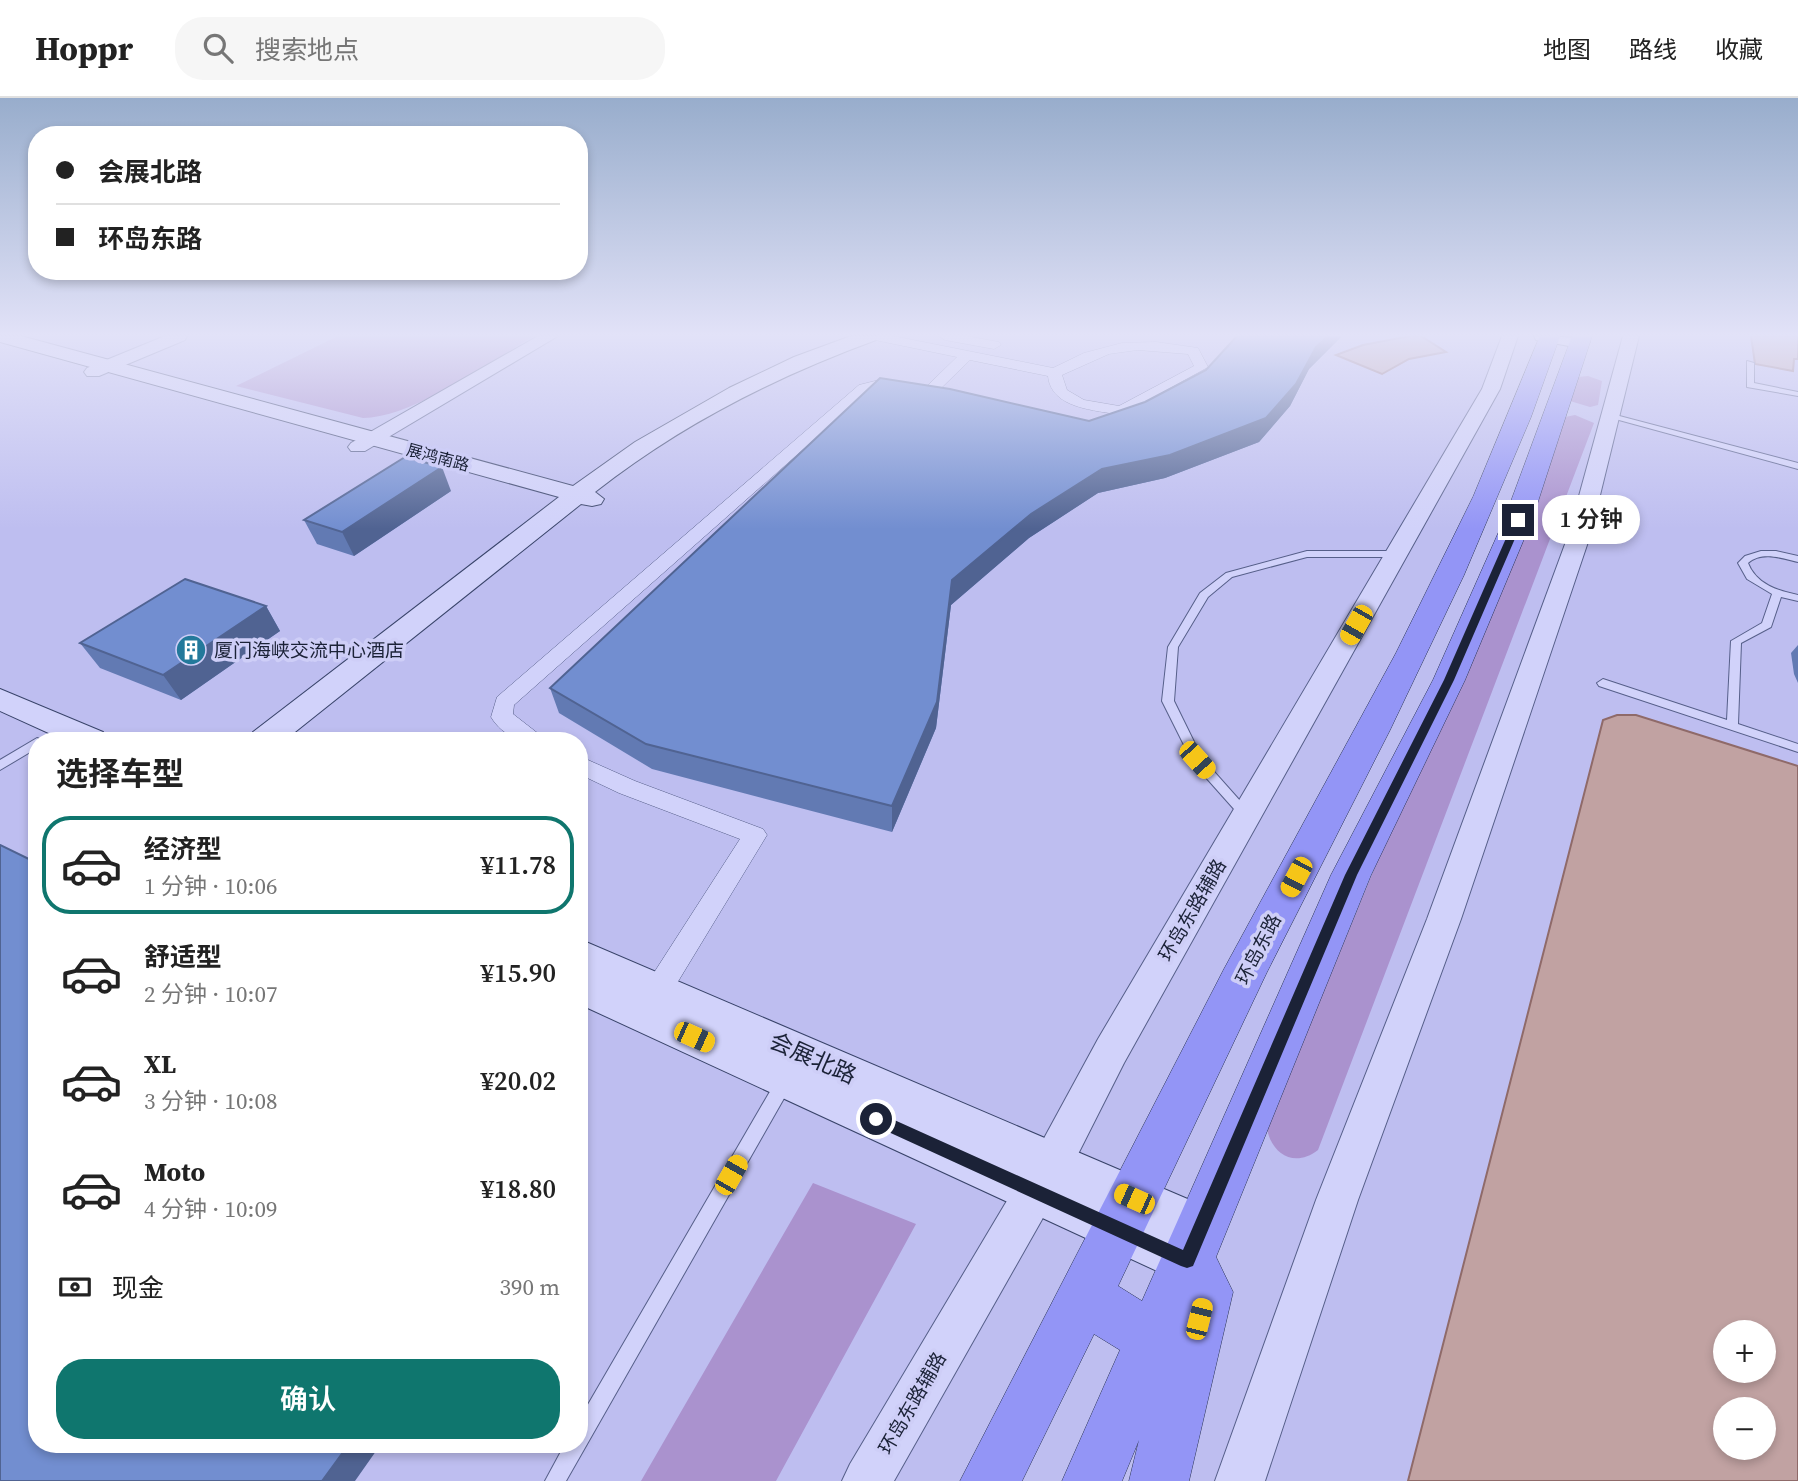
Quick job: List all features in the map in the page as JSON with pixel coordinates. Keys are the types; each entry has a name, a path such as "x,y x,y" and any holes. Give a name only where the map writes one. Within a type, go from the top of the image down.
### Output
{"main road":[{"name":"展鸿南路","path":"214,401 579,502"},
{"path":"300,732 648,443 718,401"},
{"name":"环岛东路","path":"990,1481 1250,962 1356,766 1433,609 1526,401"},
{"path":"1092,1481 1351,875 1449,680 1518,520 1541,401"},
{"path":"275,732 579,502"},
{"path":"0,699 37,732"},
{"path":"0,723 28,732"},
{"name":"会展北路","path":"588,959 658,990 1044,1177 1194,1244"},
{"name":"会展北路","path":"588,989 787,1079 1044,1177"},
{"path":"1159,1481 1206,1292 1194,1244"},
{"path":"1083,1296 1153,1339"}],"street":[{"path":"365,443 438,401"},
{"path":"521,732 502,718 504,702 849,401"},
{"path":"1076,401 1121,411 1140,401"},
{"name":"环岛东路辅路","path":"867,1481 1044,1177 1111,1051 1484,401"},
{"path":"1240,1481 1337,1200 1444,919 1579,536 1615,401"},
{"path":"588,768 627,788 755,835 658,990"}],"lane":[{"path":"1611,415 1798,466"},
{"path":"1246,815 1197,760 1168,701 1173,648 1204,595 1228,575 1307,554 1396,554"},
{"path":"1798,559 1775,554 1755,554 1743,563 1752,578 1777,593 1798,598"},
{"path":"1732,726 1736,641 1767,625 1777,593"},
{"path":"1603,682 1798,748"},
{"path":"0,766 28,747"},
{"path":"588,1423 787,1079"},
{"path":"555,1481 571,1453"}],"shaded area":[{"path":"294,401 424,401 405,409 363,418"},
{"path":"1570,401 1599,401 1598,405 1590,407"},
{"path":"1575,415 1594,423 1318,1150 1301,1158 1286,1156 1274,1146 1267,1129 1560,418"},
{"path":"1617,715 1636,715 1798,766 1798,1481 1408,1481 1603,720"},
{"path":"813,1183 916,1224 776,1481 641,1481"}],"building":[{"path":"856,401 1000,401 1089,421 1145,402 1281,401 1266,418 1170,455 1102,469 1031,514 952,580 937,702 892,806 646,744 550,688"},
{"path":"405,457 442,467 342,532 304,520"},
{"path":"185,579 266,606 163,675 80,643"},
{"path":"0,845 28,859 28,1453 342,1453 322,1481 0,1481"}],"place":[{"name":"厦门海峡交流中心酒店","path":"191,650"}],"route":[{"path":"876,1119 1187,1260 1351,875 1449,680 1518,520"}]}
